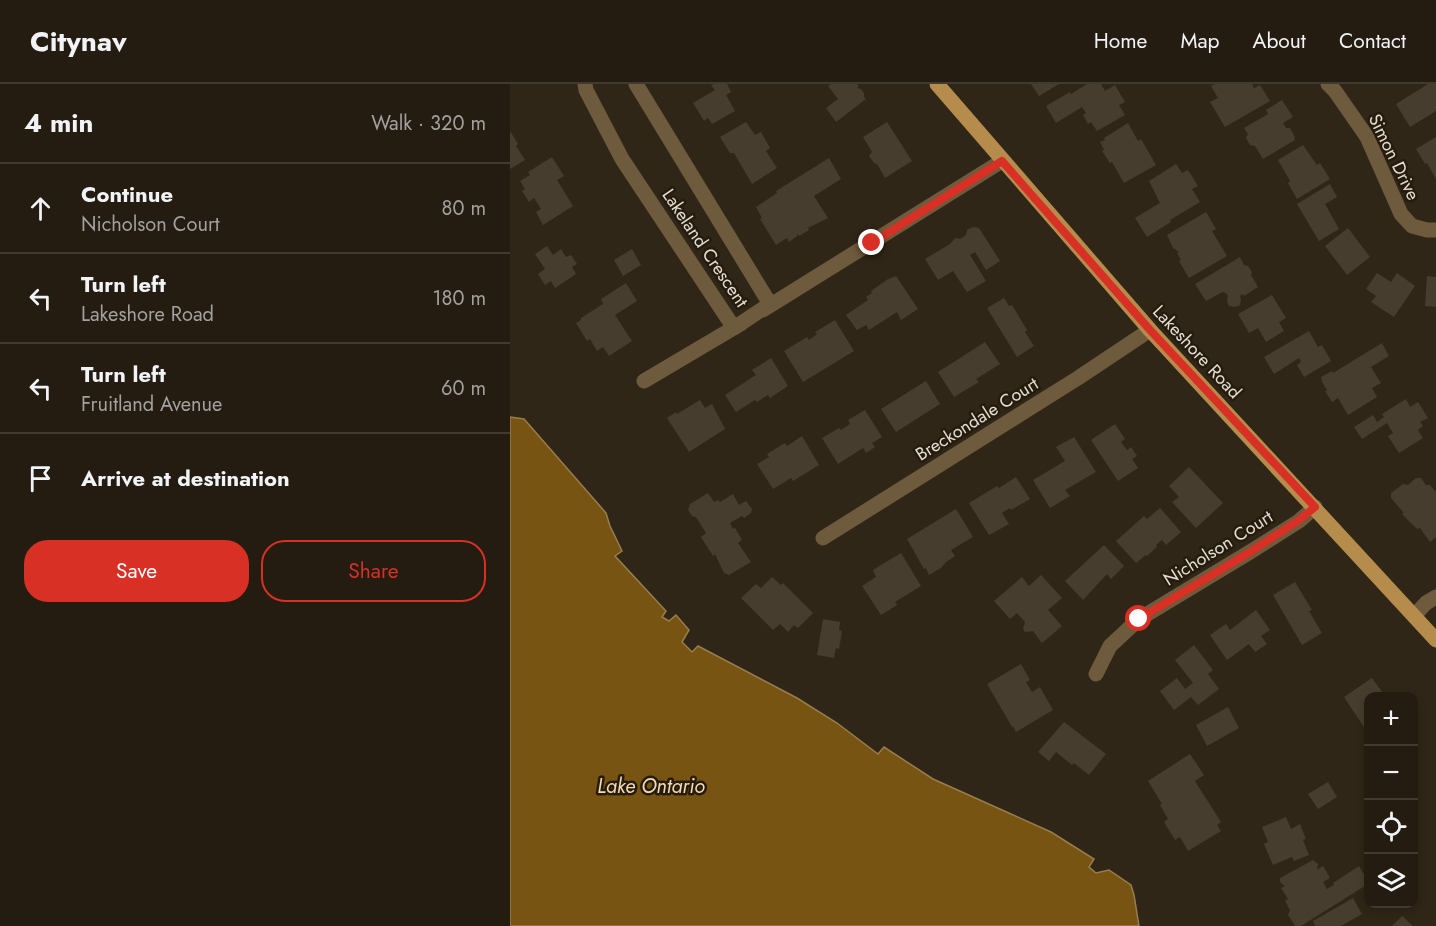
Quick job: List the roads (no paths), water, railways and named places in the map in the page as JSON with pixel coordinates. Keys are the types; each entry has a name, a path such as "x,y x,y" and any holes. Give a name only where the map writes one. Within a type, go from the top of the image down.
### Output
{"main road":[{"name":"Lakeshore Road","path":"937,84 1150,330 1436,640"}],"street":[{"name":"Lakeland Crescent","path":"585,84 622,159 734,328 770,304 636,84"},
{"name":"Simon Drive","path":"1337,86 1367,137 1401,214 1412,226 1436,230"},
{"path":"644,381 734,328 1002,161"},
{"name":"Breckondale Court","path":"823,538 1078,378 1150,330"},
{"name":"Nicholson Court","path":"1096,674 1110,646 1139,619 1260,546 1315,507"},
{"path":"1414,616 1426,603 1436,597"}],"water":[{"name":"Lake Ontario","path":"510,417 524,419 606,513 622,551 615,556 666,611 662,617 669,621 676,615 689,630 682,642 692,652 698,646 797,698 837,723 878,754 884,747 933,779 1051,832 1094,859 1089,867 1096,873 1109,870 1131,885 1139,926 510,926"}]}
